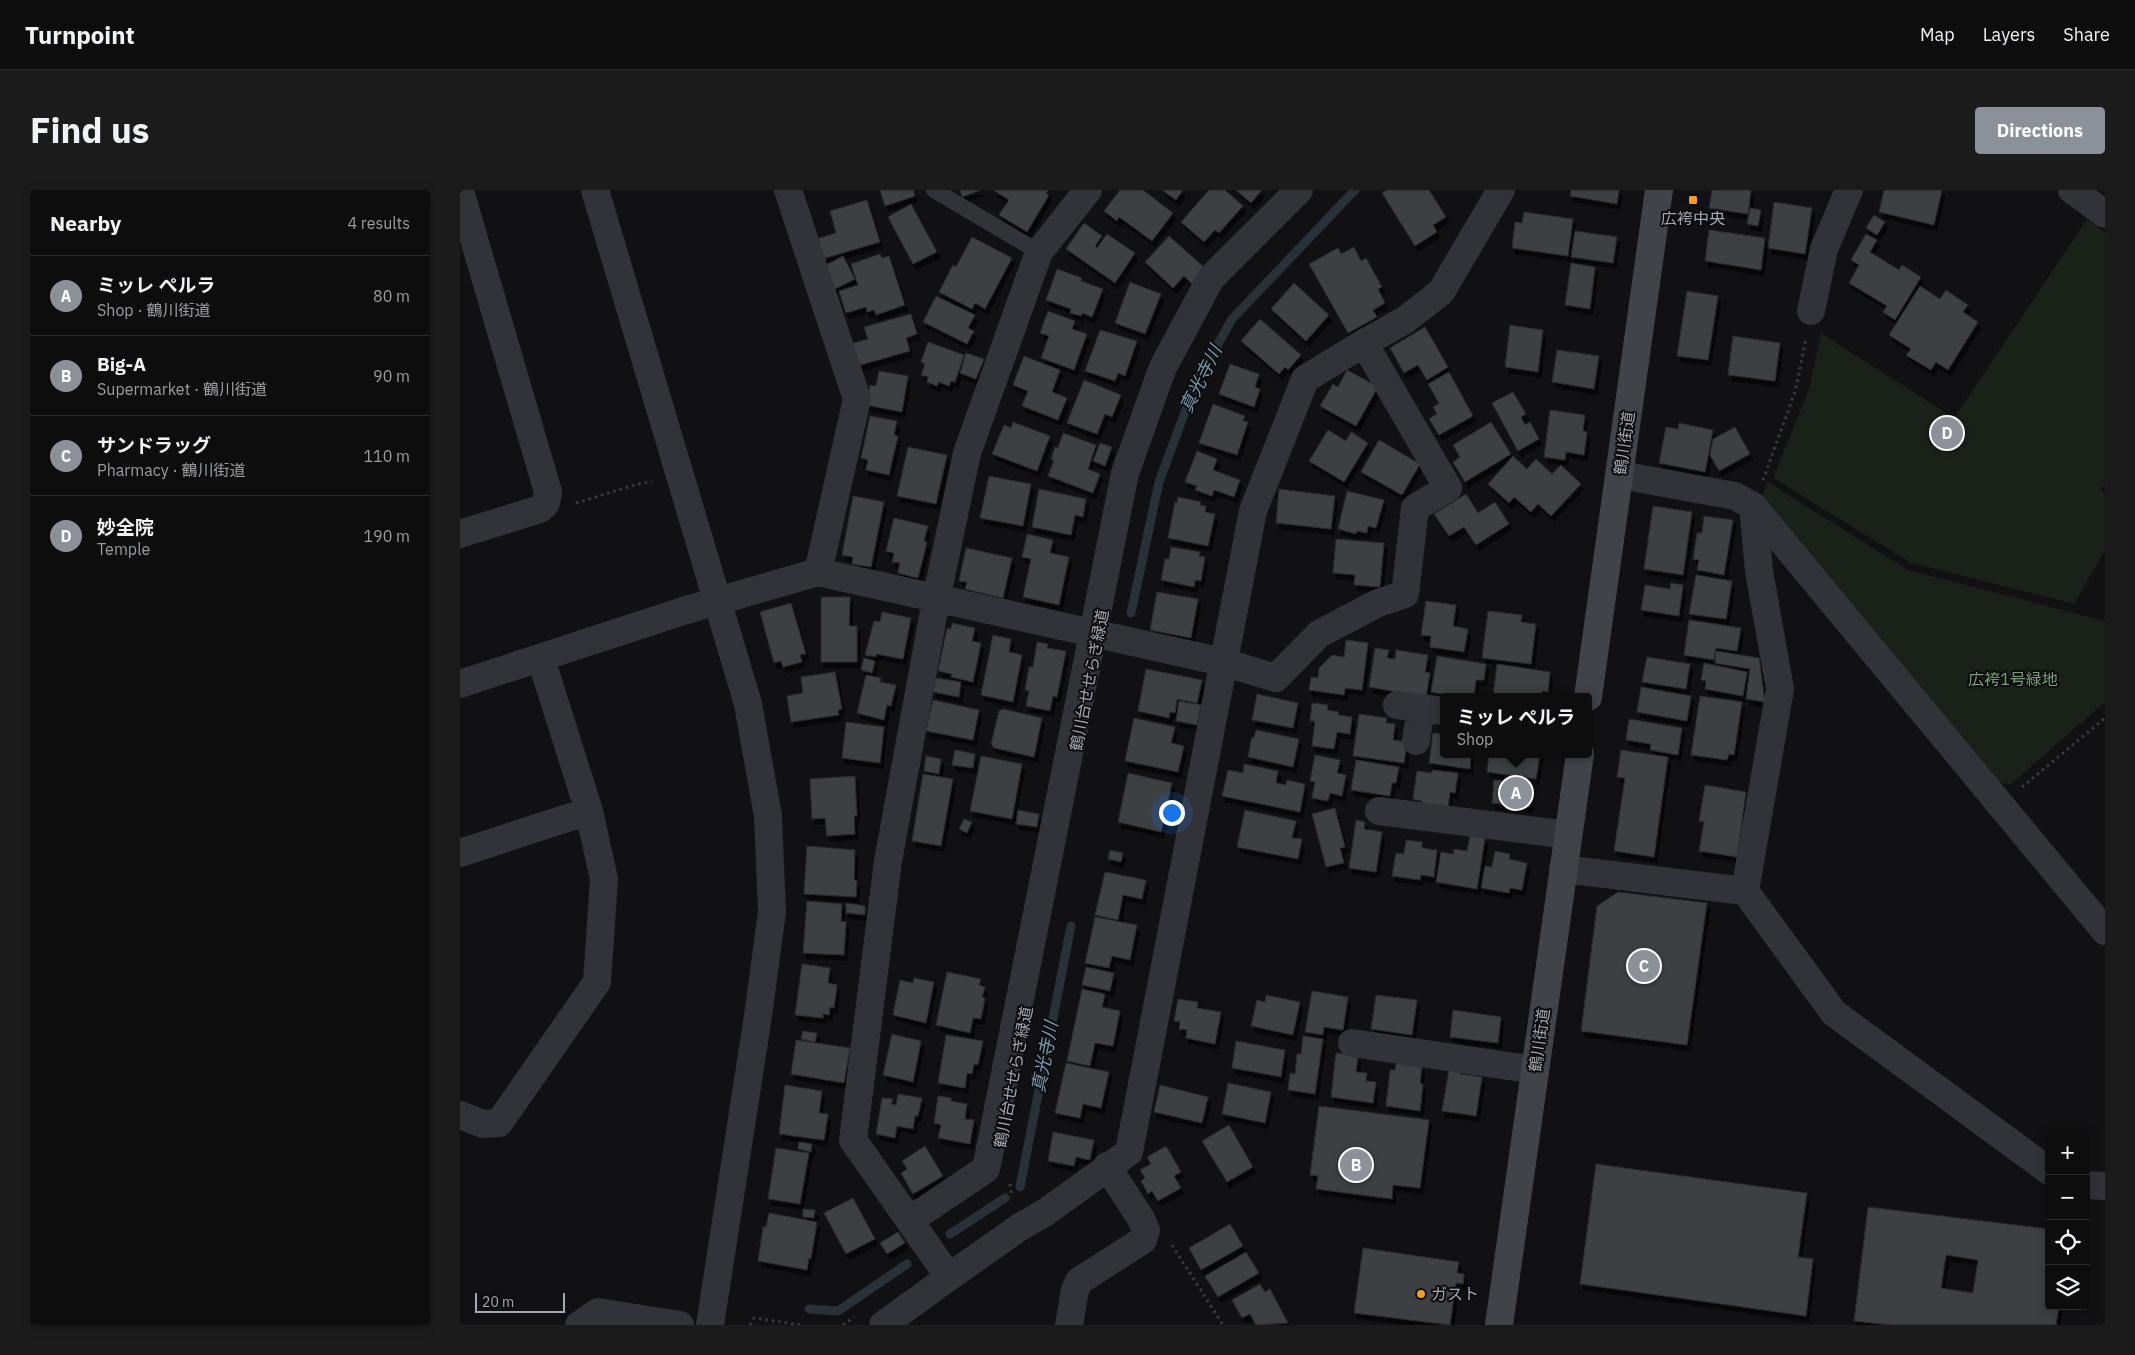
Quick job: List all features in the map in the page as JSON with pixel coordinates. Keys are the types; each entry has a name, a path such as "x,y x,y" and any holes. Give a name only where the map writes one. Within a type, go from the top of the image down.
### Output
{"main road":[{"name":"鶴川街道","path":"1589,693 1659,190"},
{"name":"鶴川街道","path":"1499,1325 1579,758"}],"street":[{"path":"595,190 748,704 768,816 772,912 758,1016 710,1325"},
{"path":"788,190 857,399 818,572"},
{"path":"949,1277 853,1140 888,861 936,600 966,453 1039,252 1088,190"},
{"path":"910,1220 986,1169 1125,473 1163,367 1211,278 1299,190"},
{"path":"883,1325 1129,1152 1253,511 1305,379 1405,320 1441,292 1501,190"},
{"path":"1811,311 1824,249 1849,190"},
{"path":"2072,190 2105,214"},
{"path":"460,191 548,492 546,503 540,509 460,534"},
{"path":"460,684 684,611 717,603 818,572 936,600 1223,662 1276,678 1319,634 1378,603 1406,594 1415,508 1448,488 1364,343"},
{"path":"1620,475 1735,496 1754,506 2105,932"},
{"path":"1754,506 1759,571 1780,689 1745,891 1834,1013 2045,1168"},
{"path":"460,1115 483,1124 499,1123 597,982 604,878 589,811 541,659"},
{"path":"1416,741 1420,708"},
{"path":"460,853 589,811"},
{"path":"1379,811 1568,836"},
{"path":"1563,869 1745,891"},
{"path":"1352,1043 1535,1070"},
{"path":"1069,1325 1075,1290 1079,1281 1142,1240 1146,1230 1107,1166"},
{"path":"2090,1186 2105,1186"},
{"path":"579,1325 598,1312 680,1325"}],"lane":[{"path":"934,190 1039,252"}],"path":[{"path":"1754,506 1796,389 1811,311"},
{"path":"571,504 638,484 652,482"},
{"path":"2031,780 2105,718"},
{"path":"1010,1181 1016,1218 1020,1227"},
{"path":"1146,1230 1164,1232 1222,1325"},
{"path":"750,1325 754,1318 802,1325"}],"green space":[{"path":"2087,219 2105,233 2105,483 2101,490 2105,493 2105,550 2074,604 1911,563 1773,478 1809,389 1821,333 1954,418"},
{"name":"広袴1号緑地","path":"1768,482 1908,570 2105,621 2105,702 2011,784 1996,782 1762,497"}],"building":[{"path":"880,190 913,190 915,196 885,206"},
{"path":"960,190 981,190 962,197"},
{"path":"993,190 1048,190 1046,194 1049,195 1027,232 999,215 1009,200"},
{"path":"1120,190 1143,190 1173,213 1152,241 1119,217 1117,221 1104,211"},
{"path":"1162,190 1183,190 1176,200"},
{"path":"1209,190 1225,190 1243,206 1219,233 1215,230 1204,242 1181,222"},
{"path":"1236,190 1262,190 1251,203"},
{"path":"1387,190 1429,190 1446,217 1433,225 1437,232 1415,246 1382,193"},
{"path":"1571,190 1619,190 1617,204 1570,196"},
{"path":"1712,190 1751,190 1748,214 1709,208"},
{"path":"1884,190 1942,190 1934,225 1879,212"},
{"path":"867,200 880,242 822,259 816,239 836,233 830,211"},
{"path":"1774,202 1812,208 1805,254 1768,248"},
{"path":"911,204 937,252 913,264 888,217"},
{"path":"1750,208 1761,210 1758,226 1747,224"},
{"path":"1524,212 1573,219 1568,256 1512,248 1515,222 1522,223"},
{"path":"1874,215 1885,222 1877,235 1866,228"},
{"path":"1084,223 1102,236 1095,246 1097,248 1107,234 1135,253 1115,283 1066,249"},
{"path":"1709,230 1765,238 1761,270 1705,261"},
{"path":"1575,231 1617,237 1613,263 1571,257"},
{"path":"1866,234 1877,240 1870,252 1899,270 1902,265 1921,277 1895,320 1883,312 1887,306 1849,283 1859,265 1851,260"},
{"path":"1169,236 1206,269 1192,284 1184,276 1173,288 1145,262"},
{"path":"972,237 1012,258 985,309 975,303 972,309 939,292 953,265 956,267"},
{"path":"1354,247 1361,261 1366,258 1382,287 1378,289 1385,303 1373,310 1377,317 1348,333 1309,264 1338,248 1341,254"},
{"path":"880,254 882,258 889,256 905,305 876,315 874,310 867,312 866,307 846,313 839,291 858,285 851,264"},
{"path":"843,256 855,279 835,289 824,266"},
{"path":"1571,263 1595,267 1590,309 1565,305"},
{"path":"1057,269 1082,278 1081,281 1103,289 1092,317 1082,313 1081,316 1070,313 1071,309 1046,300"},
{"path":"1130,282 1161,294 1145,334 1115,323"},
{"path":"1294,283 1329,315 1306,341 1271,309"},
{"path":"1920,286 1940,299 1946,290 1968,305 1963,312 1978,322 1948,370 1936,362 1931,370 1906,355 1911,349 1889,335"},
{"path":"1687,291 1718,296 1708,360 1677,356"},
{"path":"936,296 975,315 968,328 974,331 967,344 923,322"},
{"path":"1048,311 1075,321 1072,329 1087,334 1074,370 1041,358 1049,336 1040,333"},
{"path":"911,314 917,334 906,338 910,351 857,366 851,344 868,339 864,327"},
{"path":"1260,319 1301,355 1288,370 1285,367 1279,374 1241,341"},
{"path":"1510,325 1543,330 1538,372 1505,367"},
{"path":"1425,327 1448,367 1427,380 1418,365 1404,373 1390,348"},
{"path":"1100,330 1137,341 1125,376 1118,373 1115,381 1085,371"},
{"path":"1733,336 1780,343 1775,381 1728,375"},
{"path":"928,342 964,355 955,382 951,381 949,386 939,382 937,386 927,382 928,377 921,375 925,364 921,362"},
{"path":"1557,350 1599,356 1594,389 1552,382"},
{"path":"966,353 984,359 976,379 960,373"},
{"path":"1024,356 1060,370 1052,392 1067,398 1058,420 1022,406 1028,391 1013,385"},
{"path":"1230,364 1259,374 1255,387 1260,389 1254,407 1219,394"},
{"path":"1347,370 1378,387 1356,426 1320,406 1333,384 1338,387"},
{"path":"879,371 908,376 902,412 866,405 870,385 876,386"},
{"path":"1449,372 1473,416 1439,435 1429,419 1437,414 1433,407 1439,403 1428,384"},
{"path":"1084,380 1121,395 1112,417 1105,414 1097,434 1067,423"},
{"path":"1513,392 1526,414 1521,417 1525,425 1530,422 1539,439 1518,451 1492,403"},
{"path":"1213,404 1245,416 1243,421 1248,422 1237,455 1199,443"},
{"path":"1550,410 1585,415 1583,431 1587,432 1584,455 1566,452 1565,460 1544,457"},
{"path":"870,416 897,421 894,435 898,436 889,475 866,470 868,460 861,458"},
{"path":"1013,422 1050,436 1037,471 992,454 1004,425 1011,428"},
{"path":"1491,422 1511,454 1465,482 1453,462 1460,457 1453,445"},
{"path":"1679,423 1713,430 1705,472 1659,463 1666,427 1678,429"},
{"path":"1735,427 1750,454 1719,471 1710,455 1713,439"},
{"path":"1328,430 1346,441 1351,432 1368,443 1344,482 1309,461"},
{"path":"1063,433 1096,445 1088,469 1100,474 1093,493 1048,476 1054,460 1051,459 1055,447 1058,448"},
{"path":"1379,440 1420,464 1402,495 1361,472"},
{"path":"1100,443 1112,447 1105,466 1093,461"},
{"path":"908,447 947,455 936,504 897,496"},
{"path":"1197,451 1217,459 1213,470 1240,480 1234,497 1214,490 1212,496 1195,490 1197,486 1185,482"},
{"path":"1513,456 1527,469 1536,459 1552,474 1561,465 1581,484 1551,516 1538,504 1531,512 1514,497 1509,503 1488,484"},
{"path":"989,476 1031,484 1023,526 980,518"},
{"path":"1039,489 1086,499 1083,517 1075,515 1071,535 1032,527"},
{"path":"1279,489 1335,496 1331,529 1276,523"},
{"path":"1347,491 1384,500 1376,528 1368,526 1367,533 1357,531 1356,534 1338,529"},
{"path":"1466,494 1478,513 1495,502 1509,524 1476,545 1464,527 1449,536 1434,514"},
{"path":"853,496 884,502 871,567 852,564 853,557 842,555"},
{"path":"1178,497 1201,502 1200,505 1206,506 1205,512 1215,514 1208,546 1168,538 1175,502 1177,503"},
{"path":"1653,506 1692,512 1683,575 1644,569"},
{"path":"1704,516 1733,520 1724,575 1697,570 1699,560 1693,559 1697,533 1702,533"},
{"path":"894,518 928,526 924,541 927,542 918,578 898,573 900,563 892,562 894,553 886,551"},
{"path":"1027,534 1053,540 1050,553 1069,557 1059,605 1023,597 1031,559 1022,557"},
{"path":"1336,539 1384,543 1380,587 1354,585 1355,575 1333,573"},
{"path":"1171,547 1200,552 1199,556 1205,557 1201,581 1195,580 1194,587 1161,580 1165,559 1169,559"},
{"path":"966,548 1012,558 1003,598 965,589 967,582 959,581"},
{"path":"1696,575 1732,581 1726,619 1689,614"},
{"path":"1671,583 1683,585 1679,616 1641,610 1645,585 1670,589"},
{"path":"1157,592 1198,599 1191,638 1150,630"},
{"path":"821,597 850,597 849,626 857,626 857,662 821,662"},
{"path":"1426,601 1456,605 1453,626 1468,629 1464,652 1430,647 1431,636 1421,635"},
{"path":"791,603 806,654 800,655 802,662 783,667 781,661 774,663 760,612"},
{"path":"1488,611 1522,615 1521,622 1536,624 1531,664 1482,658"},
{"path":"882,612 911,618 903,659 876,654 876,657 865,655 874,621 880,622"},
{"path":"1689,620 1741,628 1737,651 1716,648 1714,660 1684,655"},
{"path":"952,623 975,628 972,641 981,643 973,682 951,677 952,674 938,671 947,628 951,629"},
{"path":"993,635 1011,639 1009,652 1022,655 1013,702 981,695"},
{"path":"1346,640 1368,643 1362,690 1345,688 1344,695 1309,690 1311,677 1318,678 1319,668 1332,655 1344,657"},
{"path":"1037,642 1048,644 1047,648 1066,651 1057,697 1053,696 1050,711 1026,706 1029,691 1025,690 1029,667 1033,667"},
{"path":"1375,648 1389,650 1387,658 1395,659 1396,650 1428,655 1425,672 1430,673 1426,697 1369,687"},
{"path":"1716,651 1759,658 1765,702 1746,699 1750,669 1715,663"},
{"path":"1437,656 1486,664 1484,680 1476,680 1474,693 1431,692"},
{"path":"1647,657 1690,664 1686,689 1642,682"},
{"path":"864,658 875,661 872,673 861,670"},
{"path":"1704,663 1747,672 1743,696 1705,689 1706,681 1701,680"},
{"path":"1497,664 1550,672 1548,692 1493,693"},
{"path":"1146,669 1202,680 1197,703 1177,699 1175,713 1170,712 1169,718 1138,711"},
{"path":"835,672 842,709 838,710 839,715 791,722 787,696 803,693 801,677"},
{"path":"866,675 881,678 880,682 896,685 891,706 887,705 884,720 857,713"},
{"path":"936,678 961,682 959,697 933,692"},
{"path":"1641,687 1691,696 1687,721 1637,712"},
{"path":"1257,694 1298,703 1293,728 1252,720"},
{"path":"1700,696 1742,702 1734,755 1729,754 1727,760 1691,755"},
{"path":"933,700 979,710 973,740 926,731"},
{"path":"1179,701 1201,705 1197,725 1176,721"},
{"path":"1312,703 1328,705 1327,710 1339,712 1338,715 1352,717 1350,734 1337,732 1334,749 1312,746 1315,721 1310,721"},
{"path":"1003,709 1042,718 1034,757 994,748 991,744 999,711"},
{"path":"1359,714 1387,718 1386,723 1395,724 1393,740 1407,742 1404,763 1353,756"},
{"path":"1134,718 1175,727 1171,743 1184,746 1178,772 1125,761"},
{"path":"1629,719 1682,728 1678,755 1650,750 1651,744 1626,740"},
{"path":"846,722 884,727 880,763 842,758"},
{"path":"1256,730 1299,739 1293,767 1248,757 1252,737 1254,738"},
{"path":"1433,733 1440,734 1440,758 1471,758 1470,769 1429,763"},
{"path":"955,750 975,754 973,768 952,765"},
{"path":"1621,750 1668,757 1654,857 1614,851 1625,778 1617,777"},
{"path":"1315,755 1340,760 1337,773 1346,775 1342,796 1330,793 1328,801 1312,798 1315,782 1310,781"},
{"path":"926,756 941,759 939,774 924,771"},
{"path":"981,756 1022,764 1012,819 970,811"},
{"path":"1489,758 1539,758 1536,779 1487,772"},
{"path":"1356,760 1399,767 1396,783 1392,783 1390,796 1351,790"},
{"path":"1244,764 1278,771 1276,783 1286,785 1287,780 1305,784 1300,812 1222,796 1228,770 1243,773"},
{"path":"1432,770 1458,773 1455,793 1450,792 1448,807 1422,803 1422,801 1413,799 1417,771 1432,773"},
{"path":"1128,773 1172,783 1161,832 1118,822"},
{"path":"923,774 953,779 941,846 912,841"},
{"path":"855,776 857,816 854,816 855,834 827,836 825,818 812,819 810,779"},
{"path":"1494,780 1532,784 1530,807 1492,803"},
{"path":"1705,785 1746,792 1737,857 1699,851 1704,822 1699,821"},
{"path":"1335,808 1345,847 1340,848 1344,863 1326,867 1312,814"},
{"path":"1018,810 1039,814 1037,827 1016,824"},
{"path":"1245,810 1296,821 1292,838 1302,839 1298,859 1237,847"},
{"path":"964,819 972,822 967,833 959,829"},
{"path":"1356,820 1365,822 1364,829 1382,832 1376,872 1349,868"},
{"path":"1470,836 1485,838 1477,889 1436,882 1441,852 1453,854 1454,849 1467,851"},
{"path":"1406,840 1422,842 1422,848 1437,850 1434,877 1421,875 1420,880 1392,876 1396,853 1404,854"},
{"path":"807,846 855,850 854,880 857,881 856,897 804,894"},
{"path":"1110,850 1123,853 1121,862 1108,859"},
{"path":"1495,851 1510,854 1509,859 1527,863 1522,890 1510,888 1509,893 1481,888 1485,866 1492,867"},
{"path":"1105,872 1146,880 1142,899 1123,895 1118,920 1095,915"},
{"path":"1618,892 1707,903 1687,1045 1581,1031 1597,906"},
{"path":"807,901 842,904 841,921 846,922 844,955 803,953"},
{"path":"846,903 865,906 865,915 846,913"},
{"path":"1095,917 1137,925 1130,960 1112,956 1109,968 1085,963"},
{"path":"802,964 830,968 828,983 837,985 834,1008 830,1007 829,1015 823,1014 823,1018 795,1015"},
{"path":"1086,967 1114,973 1110,991 1082,985"},
{"path":"947,972 981,979 979,985 985,987 982,997 985,998 981,1019 973,1018 970,1033 936,1025"},
{"path":"914,978 934,982 926,1023 893,1015 900,980 913,983"},
{"path":"1082,989 1105,994 1102,1007 1120,1011 1113,1046 1095,1043 1090,1066 1067,1061"},
{"path":"1312,991 1348,997 1343,1030 1324,1027 1323,1035 1305,1032"},
{"path":"1266,995 1300,1002 1293,1035 1251,1026 1257,1000 1265,1002"},
{"path":"1376,995 1417,1000 1412,1035 1371,1029"},
{"path":"1178,999 1198,1002 1197,1008 1221,1012 1215,1044 1186,1038 1187,1030 1179,1029 1180,1022 1174,1021"},
{"path":"1453,1010 1501,1017 1498,1043 1450,1037"},
{"path":"803,1031 817,1033 815,1042 801,1039"},
{"path":"892,1034 921,1041 913,1082 883,1075"},
{"path":"946,1035 983,1041 978,1065 974,1064 972,1074 967,1073 965,1088 938,1083"},
{"path":"1303,1036 1323,1039 1315,1094 1288,1090 1290,1073 1295,1074 1297,1054 1301,1054"},
{"path":"796,1040 850,1048 844,1083 791,1074"},
{"path":"1236,1041 1285,1050 1281,1077 1232,1068"},
{"path":"1336,1053 1358,1056 1356,1072 1367,1073 1366,1081 1376,1082 1373,1103 1331,1097"},
{"path":"1066,1063 1109,1072 1101,1108 1083,1104 1080,1118 1055,1113"},
{"path":"1396,1063 1422,1066 1420,1083 1423,1084 1420,1111 1386,1106 1390,1070 1395,1070"},
{"path":"1449,1069 1460,1070 1460,1074 1482,1077 1476,1116 1442,1111"},
{"path":"1228,1083 1271,1092 1265,1123 1222,1114"},
{"path":"785,1085 822,1091 819,1113 828,1114 824,1140 779,1134"},
{"path":"1160,1085 1208,1097 1202,1123 1154,1112"},
{"path":"898,1094 922,1098 918,1116 915,1116 913,1129 897,1126 895,1138 876,1134 882,1098 893,1099 891,1104 896,1105"},
{"path":"938,1096 951,1098 951,1101 967,1104 965,1119 974,1120 970,1144 938,1138 941,1125 934,1123"},
{"path":"1319,1106 1429,1120 1420,1188 1393,1185 1392,1199 1316,1189 1318,1176 1310,1175"},
{"path":"1229,1125 1253,1167 1227,1182 1202,1141"},
{"path":"1053,1132 1094,1140 1090,1160 1076,1157 1074,1166 1048,1161"},
{"path":"799,1142 812,1144 811,1152 798,1149"},
{"path":"925,1146 943,1176 913,1194 901,1173 907,1169 902,1161"},
{"path":"1166,1146 1181,1172 1174,1176 1181,1188 1158,1201 1152,1191 1148,1194 1141,1181 1145,1178 1140,1170 1151,1164 1147,1157"},
{"path":"776,1148 809,1153 800,1204 768,1199"},
{"path":"1596,1164 1807,1193 1798,1257 1813,1259 1806,1316 1580,1284"},
{"path":"853,1198 875,1239 846,1254 824,1213"},
{"path":"1868,1207 2045,1229 2045,1310 2058,1310 2056,1325 1891,1325 1854,1321","holes":["1946,1255 1978,1260 1973,1293 1941,1288"]},
{"path":"803,1209 815,1210 814,1218 803,1217"},
{"path":"769,1213 817,1222 811,1259 809,1258 807,1270 758,1261 763,1227 766,1227"},
{"path":"1230,1224 1243,1246 1201,1270 1189,1248"},
{"path":"898,1232 905,1243 887,1254 880,1243"},
{"path":"1363,1248 1459,1262 1457,1273 1464,1274 1463,1284 1456,1283 1450,1325 1354,1313"},
{"path":"1246,1252 1259,1273 1218,1297 1205,1276"},
{"path":"1260,1284 1265,1292 1270,1289 1288,1323 1256,1325 1250,1314 1242,1318 1232,1300"}],"waterway":[{"name":"真光寺川","path":"1131,613 1159,482 1195,385 1232,319 1355,190"},
{"name":"真光寺川","path":"1020,1187 1071,926"},
{"name":"真光寺川","path":"950,1234 1005,1198"},
{"name":"真光寺川","path":"809,1309 838,1311 907,1264"}],"place":[{"name":"広袴中央","path":"1693,200"},
{"name":"妙全院","path":"1947,433"},
{"name":"ミッレ ぺルラ","path":"1516,793"},
{"name":"サンドラッグ","path":"1644,966"},
{"name":"Big-A","path":"1356,1165"},
{"name":"ガスト","path":"1421,1294"}]}
